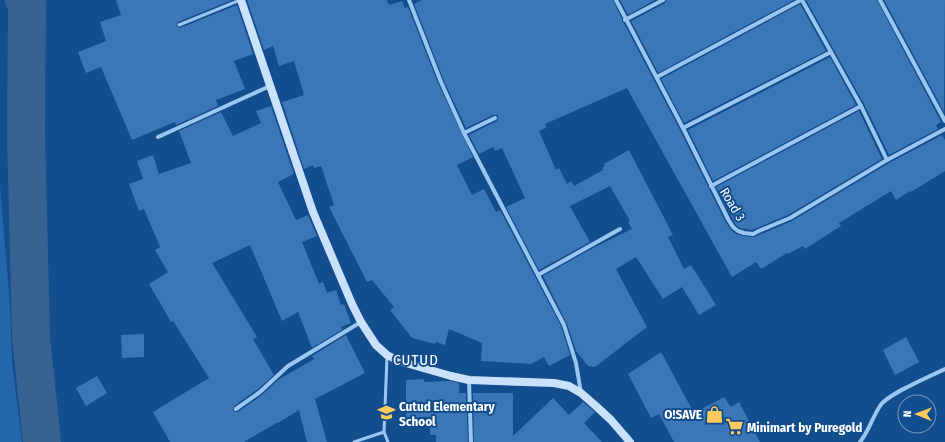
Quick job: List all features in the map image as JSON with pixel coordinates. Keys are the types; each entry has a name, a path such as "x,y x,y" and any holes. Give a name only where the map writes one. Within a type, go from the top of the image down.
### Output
{"street":[{"path":"240,0 313,212 361,322 376,345 387,355 399,361 469,380 554,383 569,386 581,393 611,420 630,442"},
{"path":"409,0 441,82 464,133 564,325 576,363 581,393"},
{"name":"Road 3","path":"616,0 684,128 711,186 733,227 738,231 753,234 790,218 887,160 945,129"},
{"path":"626,20 663,0"},
{"path":"657,77 802,0 861,106 887,160"},
{"path":"880,0 945,121"},
{"path":"684,128 831,52"},
{"path":"158,137 270,86"},
{"path":"711,186 861,106"},
{"path":"464,133 495,118"},
{"path":"538,275 620,229"},
{"path":"236,410 260,392 288,366 361,322"},
{"path":"860,442 880,405 894,395 945,369"},
{"path":"469,380 472,442"}],"lane":[{"path":"180,25 240,0"},
{"path":"387,355 384,432 388,442"},
{"path":"354,442 384,432"}],"shaded area":[{"path":"0,185 10,306 12,363 22,442 0,442"}],"building":[{"path":"116,0 232,0 178,22 176,26 180,28 237,5 253,54 234,61 245,89 216,100 218,106 176,125 175,122 132,140 101,67 86,73 78,52 106,41 100,22 121,15"},
{"path":"247,0 387,0 389,5 402,1 405,8 408,7 438,83 473,157 457,165 472,195 484,189 496,212 500,210 561,326 570,355 549,366 544,357 531,364 481,361 482,343 449,329 445,345 412,338 390,310 394,307 372,280 367,282 329,207 334,205 321,166 314,168 313,165 304,169 282,102 304,95 294,61 279,66 273,46 264,50"},
{"path":"422,0 613,0 622,21 680,130 725,221 731,230 736,234 754,237 792,221 889,163 942,135 945,140 945,171 896,200 891,191 839,223 841,226 805,249 803,246 788,254 787,253 761,269 756,262 732,277 627,88 545,124 546,128 539,131 556,170 559,168 567,184 571,181 574,186 603,170 602,168 605,166 604,164 629,150 673,235 668,237 684,269 691,265 716,305 699,315 682,287 663,299 636,257 616,269 647,327 595,367 588,366 576,351 567,324 543,276 593,248 632,229 628,222 630,221 610,186 570,206 590,242 539,270 506,207 525,198 502,148 495,151 493,147 479,154 469,135 497,121 498,117 497,115 493,115 466,128 444,81 414,4"},
{"path":"620,0 655,0 628,15"},
{"path":"666,0 794,0 658,73 631,21 665,3"},
{"path":"806,0 877,0 941,122 936,125 938,129 889,155 864,104"},
{"path":"884,0 945,0 944,112"},
{"path":"800,4 826,51 684,123 661,79"},
{"path":"830,57 856,105 713,181 688,130"},
{"path":"271,106 294,174 278,182 296,220 308,215 317,236 302,242 319,284 323,282 327,293 336,290 341,305 344,304 351,323 341,327 343,329 312,348 298,312 282,321 250,245 212,263 257,337 253,339 274,375 258,389 234,406 233,410 238,412 262,395 278,380 314,359 312,356 346,335 365,373 315,399 327,442 307,442 299,410 244,442 170,442 153,412 209,378 173,321 171,322 149,284 168,272 155,250 160,247 144,209 139,211 129,184 143,179 137,161 153,155 159,174 191,163 179,131 221,112 233,136 261,123 256,111"},
{"path":"859,111 882,159 788,215 752,230 740,228 736,225 716,187"},
{"path":"144,334 144,357 122,358 121,335"},
{"path":"906,337 919,362 895,375 883,350"},
{"path":"661,352 694,413 724,397 731,407 739,402 760,442 674,442 659,414 651,418 628,374"},
{"path":"97,376 107,393 86,406 76,388"},
{"path":"424,379 424,382 449,381 459,383 459,393 466,393 468,442 436,442 436,435 430,435 430,417 406,417 406,380"},
{"path":"473,393 513,393 513,436 553,398 569,415 583,402 595,412 584,423 602,442 474,442"}],"waterway":[{"path":"24,0 27,5 26,133 31,337 42,442"}],"place":[{"name":"Cutud Elementary School","path":"386,413"},
{"name":"O!SAVE","path":"715,414"},
{"name":"Minimart by Puregold","path":"734,427"}],"district":[{"name":"CUTUD","path":"416,360"}]}
